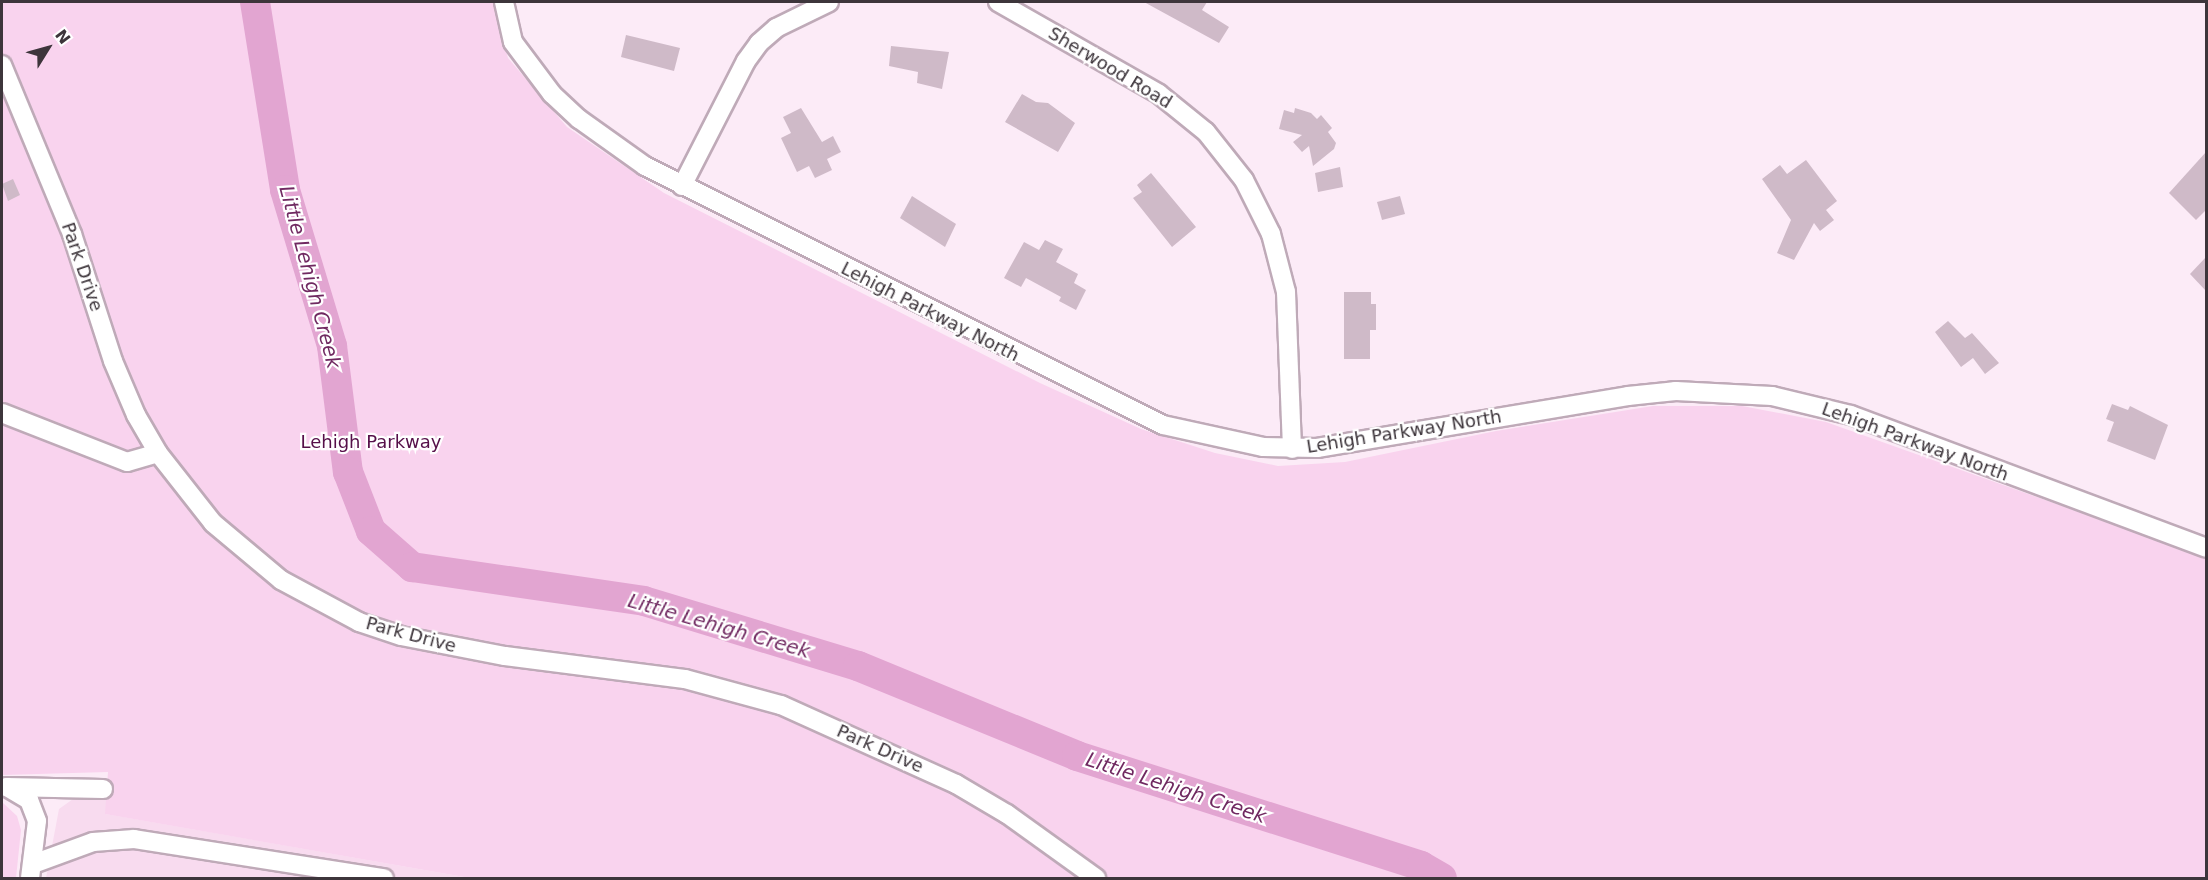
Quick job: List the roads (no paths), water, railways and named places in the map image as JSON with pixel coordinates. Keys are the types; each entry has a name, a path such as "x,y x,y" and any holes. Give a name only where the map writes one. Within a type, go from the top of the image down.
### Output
{"street":[{"name":"Lehigh Parkway North","path":"504,2 513,42 552,94 610,143 682,186 1146,420 1217,440 1292,449 1637,395 1724,392 1772,396 1851,415 2206,548"},
{"path":"682,186 746,61 759,43 776,28 829,2"},
{"name":"Sherwood Road","path":"998,2 1159,94 1206,132 1244,180 1271,234 1286,292 1292,449"},
{"name":"Park Drive","path":"2,65 72,234 124,388 158,453 206,515 246,553 300,591 359,621 453,648 685,679 781,705 956,784 1007,814 1096,879"},
{"path":"2,413 127,462 158,453"},
{"path":"4,787 102,789"},
{"path":"4,787 29,800 37,821 32,872"},
{"path":"32,872 93,842 134,839 384,879"}],"waterway":[{"name":"Little Lehigh Creek","path":"255,2 285,190 332,346 348,472 371,531 412,567 644,601 858,666 1077,756 1421,866 1442,878"}],"park label":[{"name":"Lehigh Parkway","path":"371,442"}]}
